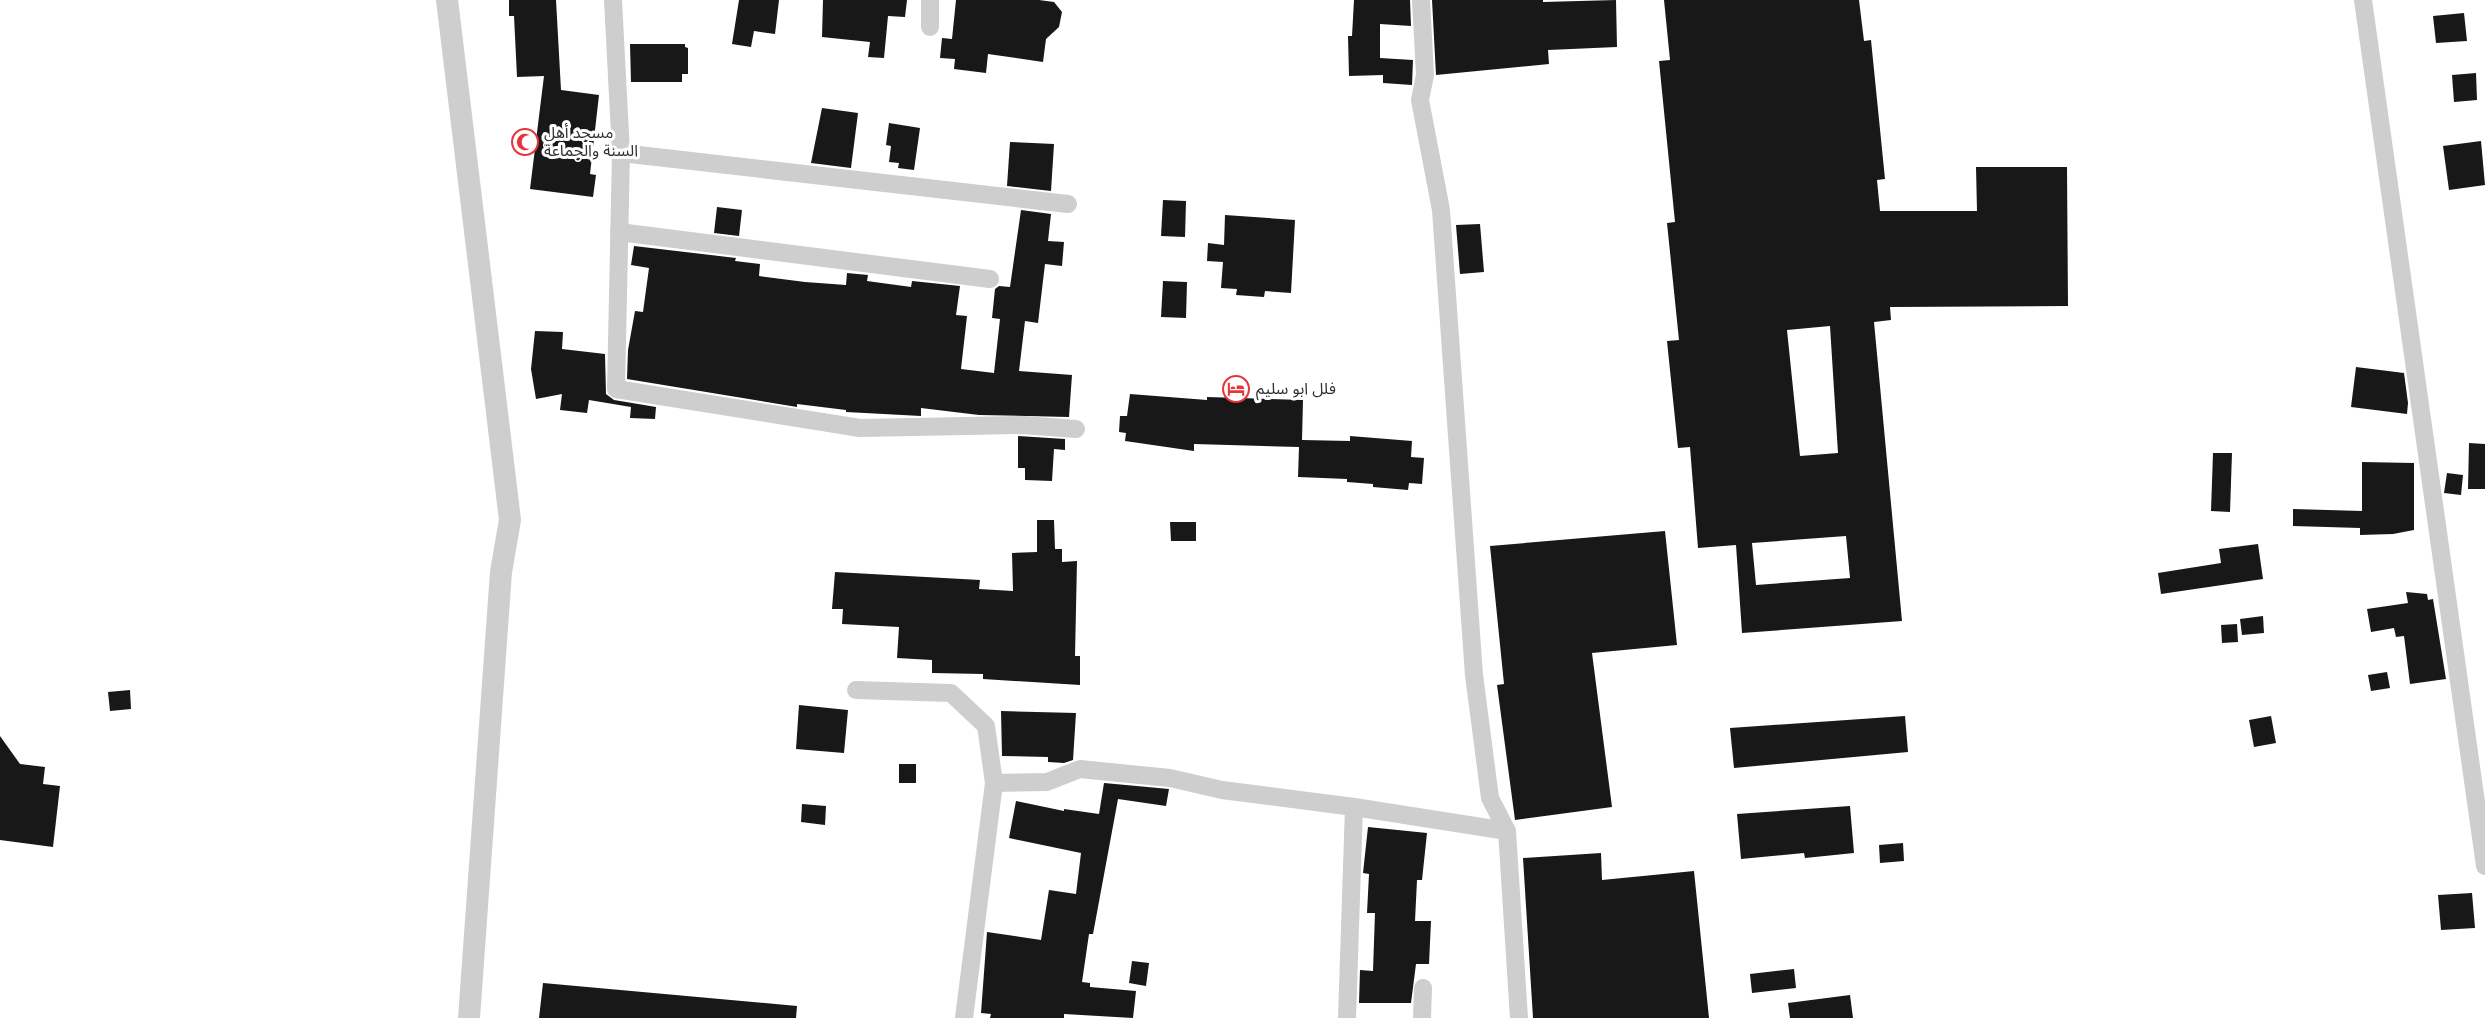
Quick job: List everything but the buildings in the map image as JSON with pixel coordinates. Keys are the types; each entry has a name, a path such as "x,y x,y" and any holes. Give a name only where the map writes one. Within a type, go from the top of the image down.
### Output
{"street":[{"path":"447,0 510,520 501,572 469,1018"},
{"path":"614,0 621,153 616,389 860,428 1023,425 1076,429"},
{"path":"930,0 930,27"},
{"path":"1421,0 1425,75 1420,100 1441,210 1474,675 1490,798 1508,831 1519,1018"},
{"path":"2363,0 2485,866"},
{"path":"621,153 1068,204"},
{"path":"619,232 990,279"},
{"path":"856,690 951,693 986,726 994,783 964,1018"},
{"path":"994,783 1047,782 1080,769 1170,778 1222,790 1354,807 1508,831"},
{"path":"1347,1018 1354,807"},
{"path":"1422,1018 1423,988"}],"place":[{"name":"مسجد أهل السنة والجماعة","path":"525,142"},
{"name":"فلل ابو سليم","path":"1236,389"}]}
